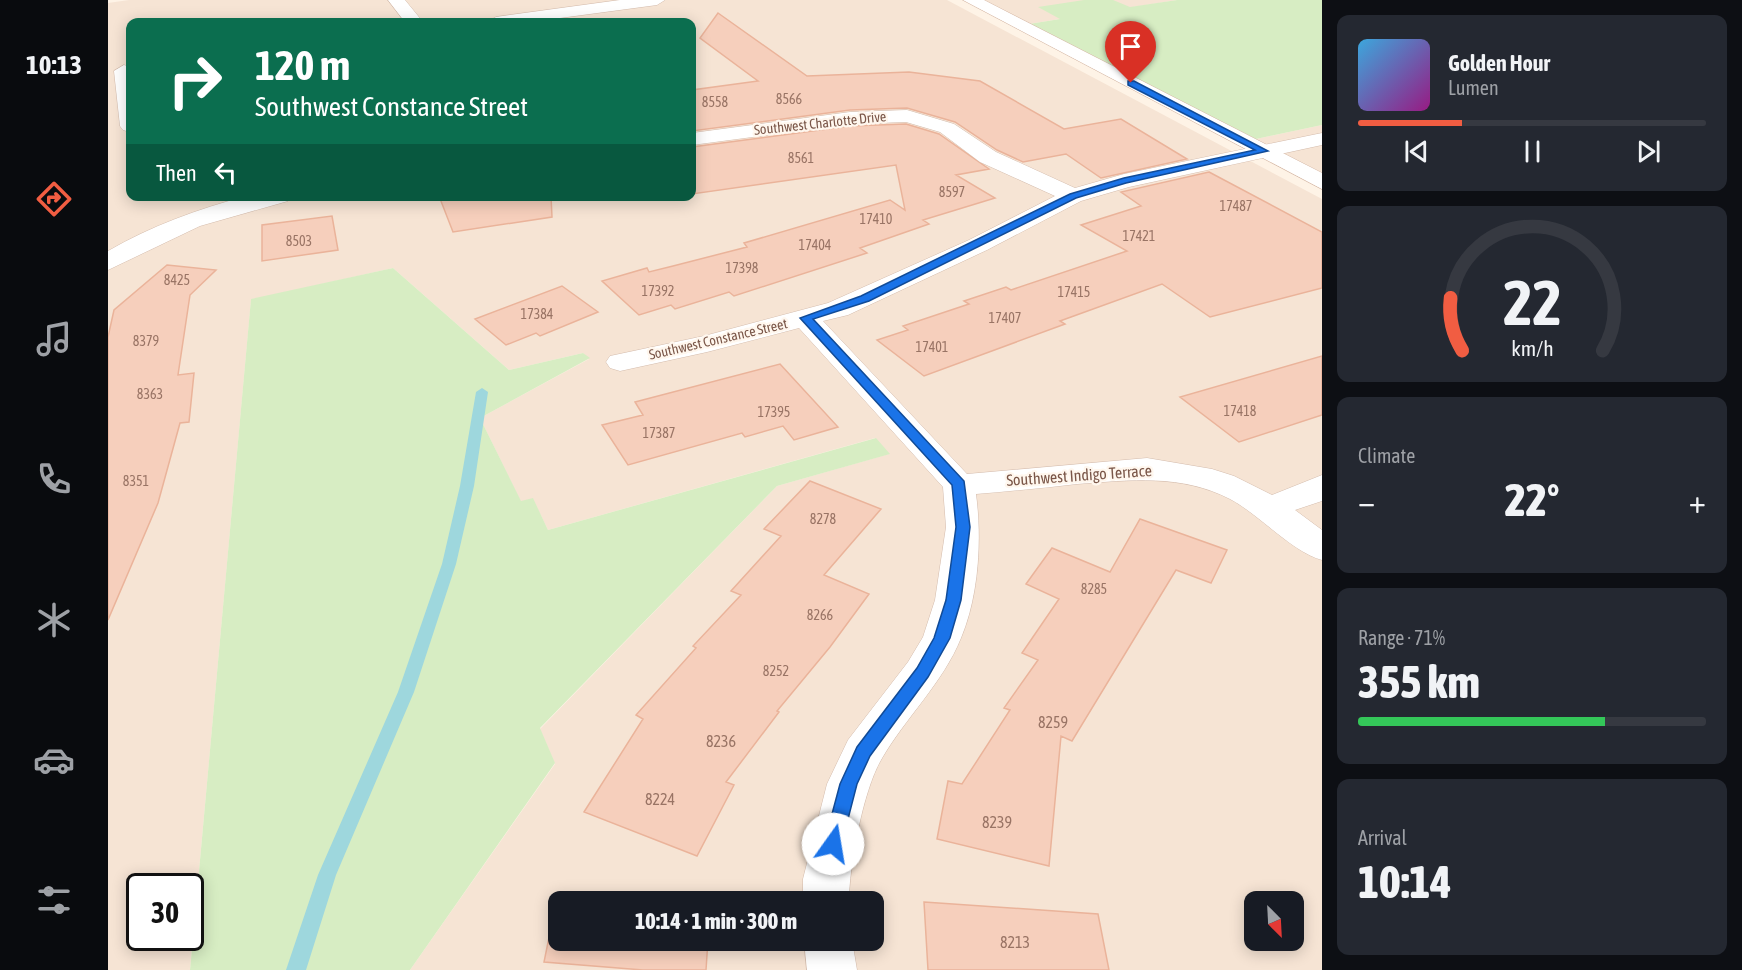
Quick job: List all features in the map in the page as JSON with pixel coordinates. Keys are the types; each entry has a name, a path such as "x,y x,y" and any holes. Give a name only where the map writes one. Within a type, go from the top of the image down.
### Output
{"street":[{"path":"396,0 411,18"},
{"path":"527,18 657,0"},
{"path":"971,0 1322,182"},
{"path":"614,7 627,18"},
{"path":"124,71 126,89"},
{"name":"Southwest Charlotte Drive","path":"696,138 850,118 907,116 946,128 988,157 1073,196"},
{"name":"Southwest Constance Street","path":"620,362 805,318 865,298 1073,196 1124,181 1322,139"},
{"path":"108,262 131,247 199,217 261,201"},
{"path":"805,318 959,484 963,527 953,600 942,638 922,672 863,752 849,784 828,869 827,891"},
{"name":"Southwest Indigo Terrace","path":"959,484 1147,468 1201,476 1236,487 1269,507 1322,548"},
{"path":"1269,507 1309,494 1322,485"},
{"path":"829,951 832,970"}],"shaded area":[{"path":"129,0 947,0 1322,199 1322,970 410,970 555,764 540,729 777,486 889,454 875,438 548,530 533,499 521,502 480,418 589,359 583,353 509,370 393,268 251,300 199,873 126,873 126,951 192,951 190,970 108,970 108,3"},
{"path":"983,0 1177,0 1029,24"},
{"path":"1322,125 1322,173 1256,139"}],"green space":[{"path":"1084,0 1113,0 1130,7 1177,0 1322,0 1322,125 1256,139 1029,24 1060,19 1038,7"},
{"path":"393,268 509,370 583,353 590,358 480,418 521,501 533,498 548,530 876,438 890,454 777,486 540,728 555,763 410,970 190,970 192,951 204,951 204,873 199,873 251,299"}],"building":[{"path":"718,13 807,76 909,72 980,81 1064,129 1121,119 1187,159 1101,178 1066,154 1023,162 997,150 955,122 907,108 850,110 696,130 696,89 758,81 700,38"},
{"path":"906,124 939,134 989,169 956,175 995,198 923,220 929,224 860,248 867,253 734,296 729,292 675,309 671,305 639,315 602,281 647,268 649,272 747,247 744,243 890,200 905,210 896,165 696,193 696,146 850,126"},
{"path":"1209,172 1322,232 1322,288 1210,317 1162,284 1060,321 1065,324 924,376 877,340 908,330 903,326 969,304 964,301 1006,287 1011,290 1127,251 1081,225 1141,206 1121,192"},
{"path":"441,201 551,201 552,217 453,232"},
{"path":"332,216 338,250 262,261 262,225"},
{"path":"167,265 216,270 190,295 178,375 194,373 189,422 180,423 158,503 108,620 108,337 114,310"},
{"path":"562,286 598,312 540,336 536,333 506,345 475,319"},
{"path":"1322,356 1322,415 1239,442 1180,397"},
{"path":"780,364 838,427 794,440 783,426 745,437 742,433 628,465 602,425 643,415 635,402"},
{"path":"810,481 881,509 824,575 869,594 830,647 777,711 779,712 726,782 734,785 697,856 584,812 643,719 636,715 696,648 693,646 741,595 731,591 781,536 764,529"},
{"path":"1140,519 1227,550 1211,583 1176,570 1072,741 1061,736 1049,866 937,839 948,781 962,784 1010,710 1004,708 1038,660 1022,653 1059,599 1026,584 1052,548 1110,572"},
{"path":"924,902 1098,914 1109,970 928,970"},
{"path":"548,942 548,951 707,951 706,970 643,970 544,962"}],"waterway":[{"path":"296,970 327,875 406,692 449,564 467,486 482,392"}],"route":[{"path":"833,844 849,784 863,752 922,672 942,638 953,600 963,527 959,484 805,318 838,309 865,298 978,245 1073,196 1124,181 1264,151 1131,83"}]}
